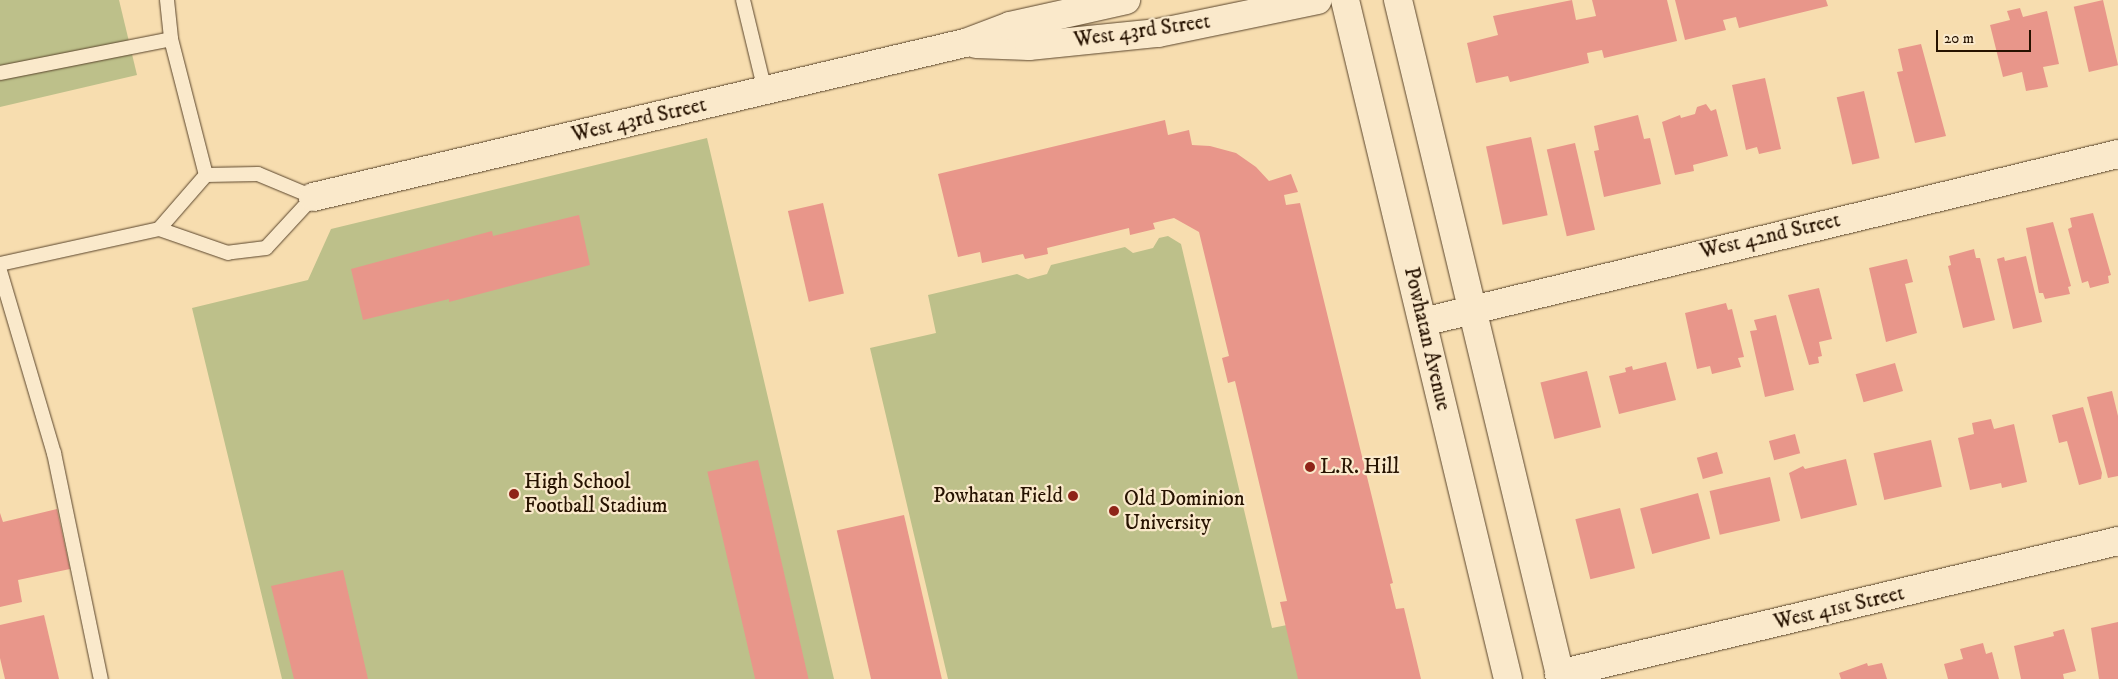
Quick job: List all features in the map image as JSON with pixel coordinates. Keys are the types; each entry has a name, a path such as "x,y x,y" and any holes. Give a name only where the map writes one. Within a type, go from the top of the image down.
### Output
{"street":[{"name":"West 43rd Street","path":"313,197 965,43 1010,26 1126,0"},
{"name":"West 43rd Street","path":"965,43 1029,46 1158,33 1318,0"},
{"name":"Powhatan Avenue","path":"1345,0 1508,679"},
{"path":"1398,0 1560,677"},
{"name":"West 42nd Street","path":"1423,322 2118,154"},
{"name":"West 41st Street","path":"1560,677 2118,541"}],"lane":[{"path":"167,0 171,39 206,175"},
{"path":"743,0 765,91"},
{"path":"0,73 171,39"},
{"path":"0,264 159,230 228,253 266,248 313,197 258,174 206,175 159,230"},
{"path":"0,270 54,453 101,679"}],"green space":[{"path":"0,0 119,0 137,75 0,107"},
{"name":"High School Football Stadium","path":"707,138 834,679 282,679 192,308 308,280 331,229"},
{"name":"Powhatan Field","path":"1168,236 1181,244 1272,628 1297,623 1310,679 948,679 870,348 936,333 928,295 1017,274 1028,279 1047,274 1051,265 1125,247 1133,253 1153,248 1159,238"}],"building":[{"path":"1572,0 1576,20 1596,16 1592,0 1667,0 1677,41 1604,58 1602,50 1587,53 1589,63 1510,82 1508,76 1476,83 1467,43 1498,35 1493,16"},
{"path":"1675,0 1826,0 1828,6 1739,28 1736,17 1723,20 1726,30 1685,40"},
{"path":"2103,0 2118,65 2089,72 2074,7"},
{"path":"2020,8 2023,17 2047,11 2059,64 2043,67 2048,87 2026,91 2022,72 2003,77 1990,25 2010,20 2007,11"},
{"path":"1921,44 1946,136 1915,143 1897,72 1903,71 1898,49"},
{"path":"1765,78 1781,149 1759,154 1757,147 1746,150 1732,85"},
{"path":"1864,91 1880,158 1852,165 1837,97"},
{"path":"1706,104 1711,111 1716,109 1728,156 1693,165 1694,171 1675,175 1662,122 1680,115 1681,118 1695,114 1697,107"},
{"path":"1638,115 1644,139 1650,138 1661,184 1604,197 1594,151 1599,150 1594,126"},
{"name":"L.R. Hill","path":"1165,120 1168,135 1189,130 1192,145 1210,146 1236,153 1256,167 1269,181 1291,174 1298,192 1284,195 1286,205 1300,203 1393,583 1390,584 1396,609 1404,608 1421,679 1298,679 1280,602 1287,601 1235,381 1228,383 1222,358 1229,356 1199,232 1174,218 1153,223 1155,229 1130,235 1129,228 1047,248 1048,254 1025,259 1023,254 982,263 980,252 958,257 938,174"},
{"path":"1531,137 1548,215 1503,225 1486,147"},
{"path":"1575,143 1595,230 1567,236 1547,150"},
{"path":"823,203 844,294 809,302 788,211"},
{"path":"2093,213 2111,275 2108,276 2109,283 2090,288 2088,281 2082,283 2068,229 2072,227 2070,218"},
{"path":"579,215 590,265 449,302 449,299 363,320 351,269 492,231 493,236"},
{"path":"2053,222 2071,286 2068,287 2070,294 2045,299 2043,293 2039,293 2026,228"},
{"path":"1974,249 1976,258 1980,258 1995,320 1963,328 1948,266 1951,265 1949,256"},
{"path":"2026,256 2042,322 2013,329 1997,259 2004,257 2005,261"},
{"path":"1907,259 1913,282 1905,284 1917,333 1886,342 1869,268"},
{"path":"1819,288 1832,339 1819,342 1822,356 1818,357 1819,363 1809,365 1788,295"},
{"path":"1726,303 1728,310 1732,309 1744,357 1738,358 1741,367 1712,374 1710,366 1697,369 1685,313"},
{"path":"1776,315 1794,390 1765,397 1750,331 1757,330 1754,320"},
{"path":"1666,362 1676,400 1619,414 1609,376 1626,372 1625,368 1632,366 1633,370"},
{"path":"1895,363 1903,391 1864,402 1856,374"},
{"path":"1587,371 1601,427 1554,439 1540,383"},
{"path":"2112,391 2118,416 2118,476 2108,478 2087,397"},
{"path":"2083,407 2102,473 2101,479 2079,485 2067,441 2059,443 2052,415"},
{"path":"1991,419 1994,429 2014,424 2027,482 2002,488 2001,483 1970,490 1958,438 1974,434 1972,423"},
{"path":"1795,434 1800,453 1774,460 1769,441"},
{"path":"1931,440 1942,487 1884,500 1874,453"},
{"path":"1717,452 1723,473 1703,479 1697,458"},
{"path":"1846,459 1857,505 1801,519 1789,473 1803,466 1805,469"},
{"path":"758,460 809,679 755,679 707,472"},
{"path":"1770,477 1780,521 1720,535 1710,491"},
{"path":"1698,493 1710,538 1652,554 1640,509"},
{"path":"1620,508 1635,568 1590,579 1575,519"},
{"path":"57,509 70,569 18,580 22,602 0,607 0,513 3,522"},
{"path":"904,515 942,679 871,679 837,531"},
{"path":"343,570 368,679 294,679 271,586"},
{"path":"44,615 59,679 5,679 0,658 0,625"},
{"path":"2118,622 2118,679 2099,679 2091,628"},
{"path":"2064,629 2076,671 2063,674 2064,679 2021,679 2014,646 2054,636 2053,632"},
{"path":"1983,643 1986,654 1992,652 1999,679 1948,679 1944,664 1963,659 1960,649"},
{"path":"1867,663 1868,666 1882,663 1887,679 1841,679 1839,673"}],"place":[{"name":"L.R. Hill","path":"1310,467"},
{"name":"High School Football Stadium","path":"514,494"},
{"name":"Powhatan Field","path":"1073,496"},
{"name":"Old Dominion University","path":"1114,511"}]}
